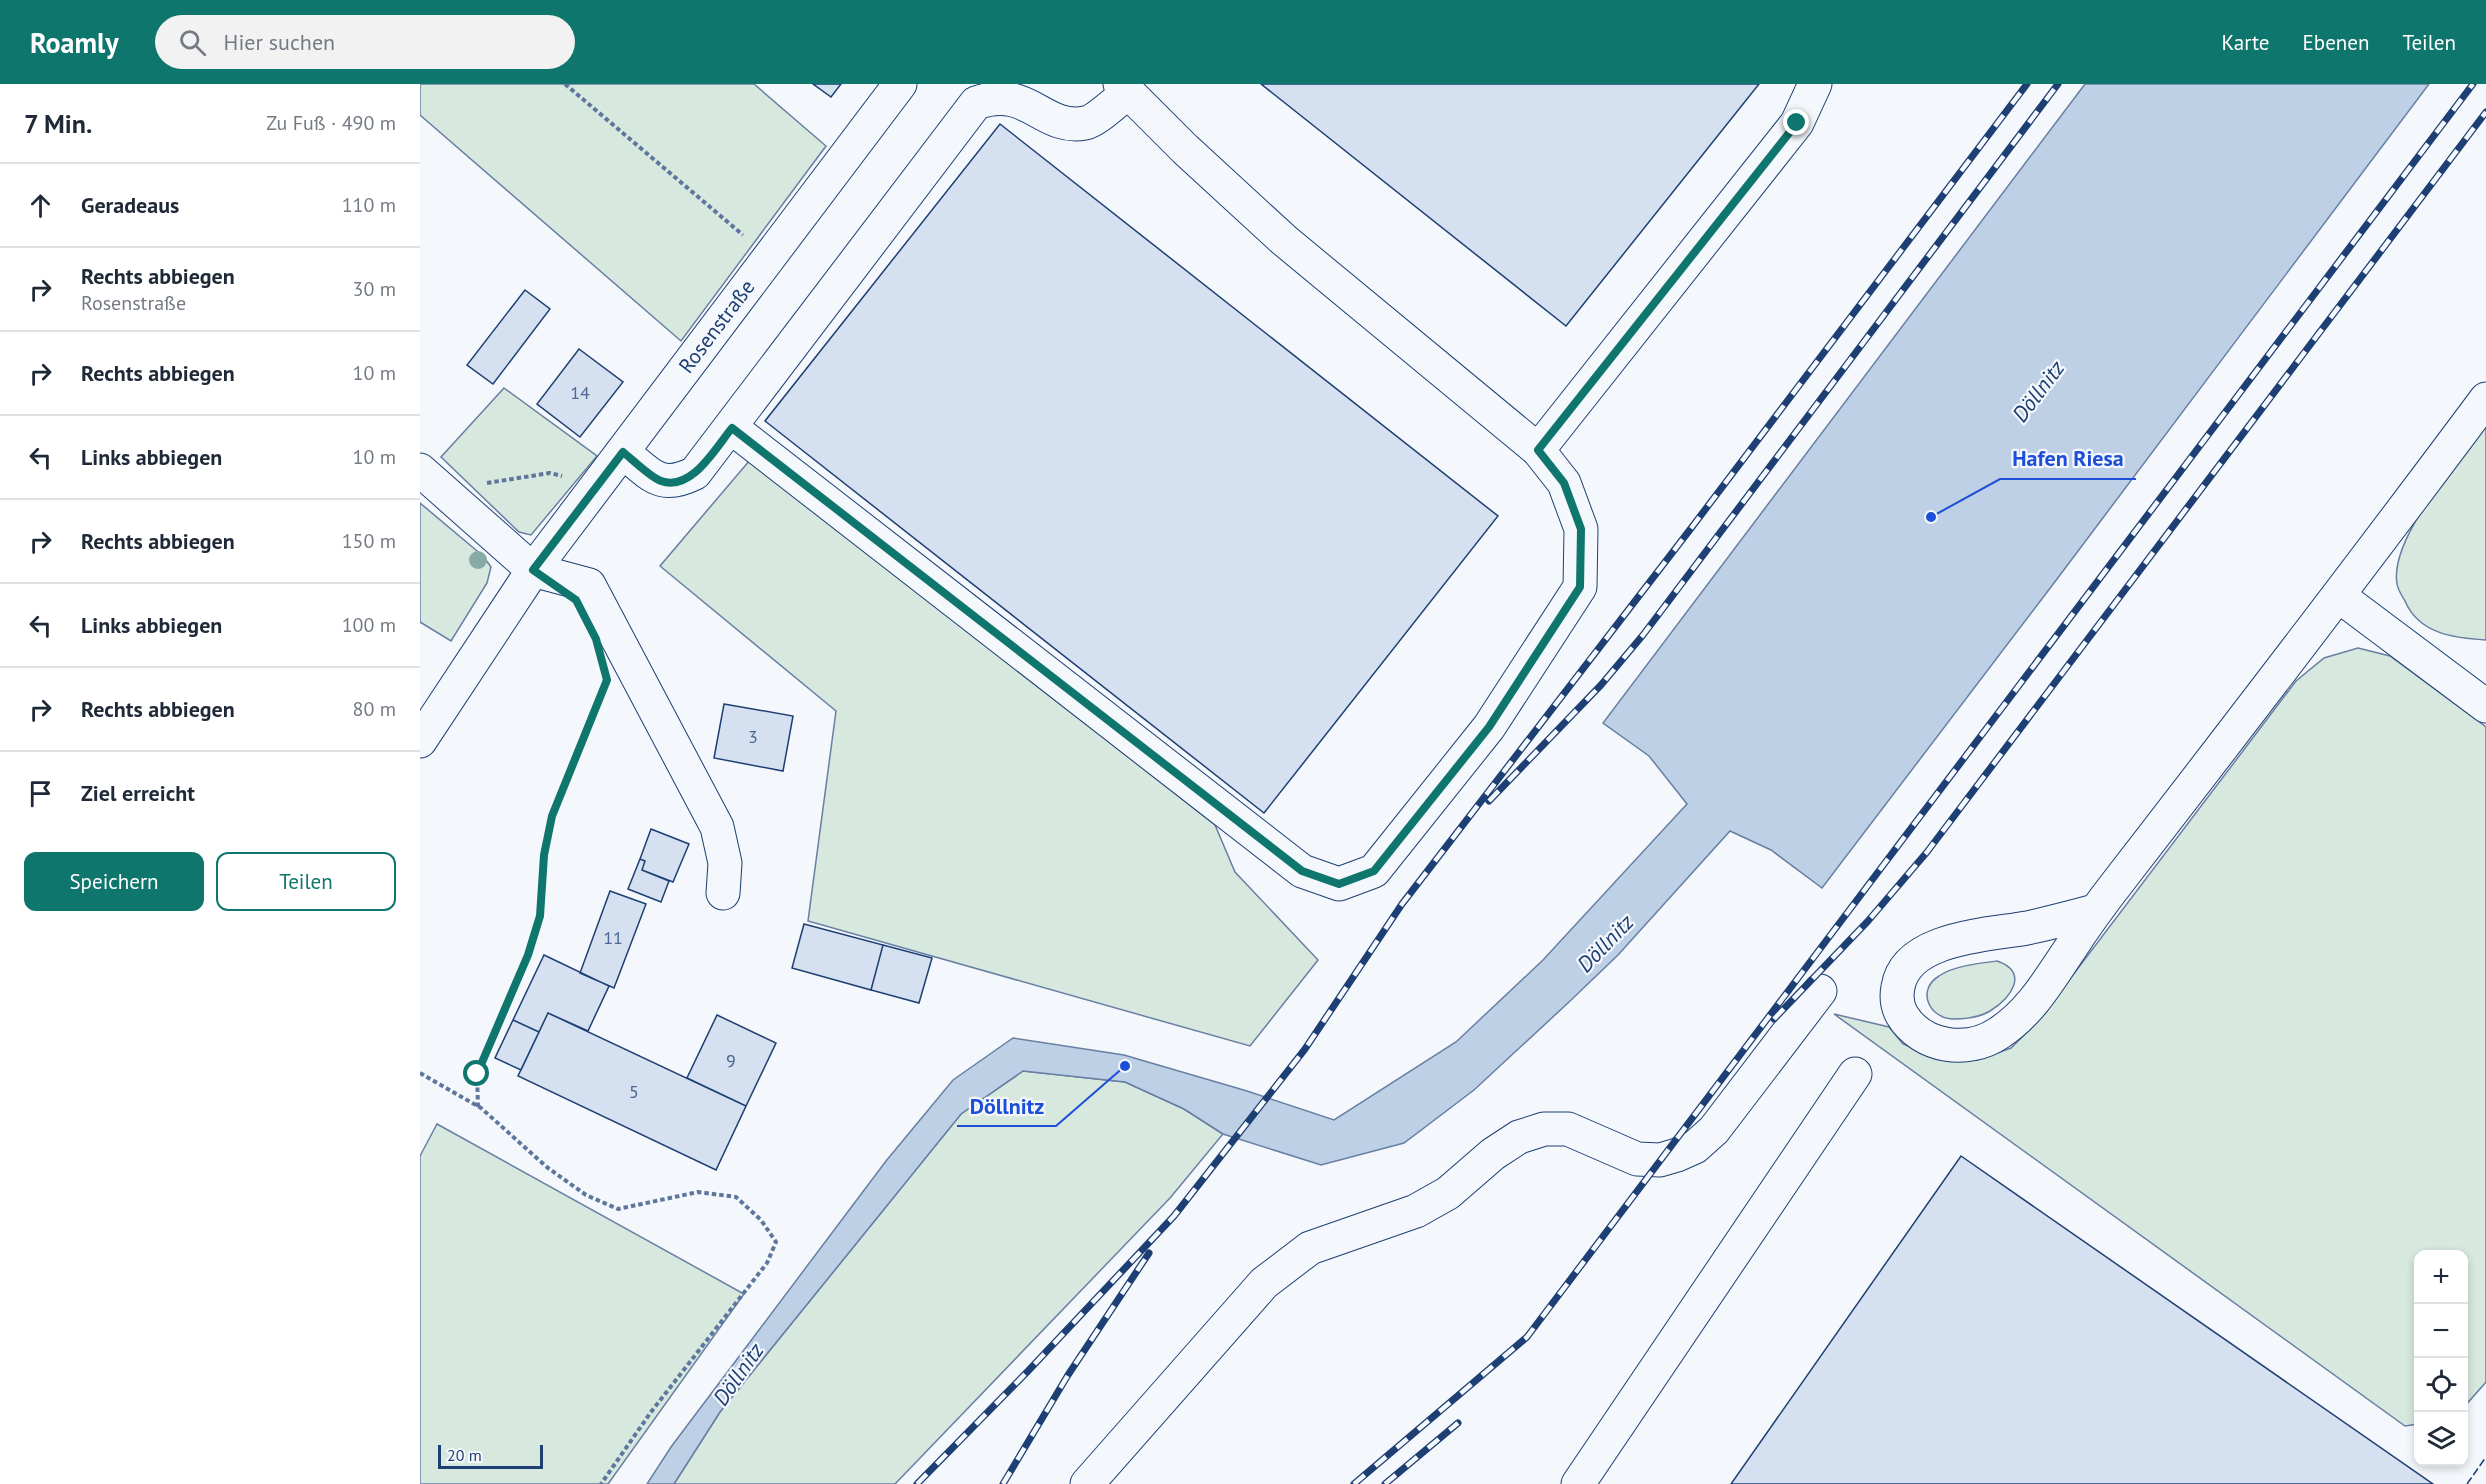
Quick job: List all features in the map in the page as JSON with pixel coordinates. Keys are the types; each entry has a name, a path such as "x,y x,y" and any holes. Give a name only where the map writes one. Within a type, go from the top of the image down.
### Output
{"street":[{"name":"Rosenstraße","path":"420,741 533,570 900,84"},
{"path":"1538,450 1797,123 1815,84"},
{"path":"623,452 661,481 679,482 695,473 732,428 976,103 988,93 1001,90 1022,92 1067,123 1087,123 1124,89 1284,240 1538,450 1564,483 1581,529 1580,587 1489,727 1374,871 1339,884 1302,871 732,428"},
{"path":"2096,911 2028,928 1954,941 1921,954 1899,979 1896,995 1898,1009 1918,1034 1934,1042 1954,1046 1975,1043 1996,1035 2020,1017 2040,994 2096,911 2339,596 2486,399"},
{"path":"420,470 533,570 589,585 717,827 725,863 723,893"},
{"path":"2339,596 2486,706"},
{"path":"1087,1484 1264,1283 1300,1254 1310,1248 1416,1211 1448,1193 1493,1154 1519,1137 1544,1129 1568,1129 1637,1159 1660,1160 1695,1147 1714,1130 1820,991"},
{"path":"1578,1484 1855,1074"}],"path":[{"path":"566,84 770,257"},
{"path":"460,506 486,483 550,473 598,486"},
{"path":"478,1107 477,1074 528,955 540,916 544,855 552,816 607,680"},
{"path":"420,1073 478,1107 548,1168 586,1195 618,1209 698,1192 736,1197 761,1220 776,1242 766,1263 651,1412 601,1484"}],"shaded area":[{"path":"420,84 754,84 826,146 681,341 420,115"},
{"path":"504,388 597,456 531,535 519,532 441,457"},
{"path":"2486,424 2486,640 2462,638 2439,632 2419,621 2400,593 2397,584 2397,566 2404,545 2428,500"},
{"path":"750,460 1215,825 1235,872 1318,960 1250,1046 808,921 836,711 660,566"},
{"path":"420,503 483,556 491,567 487,583 451,641 420,622"},
{"path":"2358,648 2390,656 2486,727 2486,1382 2468,1402 2468,1250 2414,1250 2414,1425 2405,1426 1834,1014 1889,1027 1903,1044 1937,1059 1977,1060 2011,1048 2038,1021 2296,681 2324,658"},
{"path":"1997,961 2007,966 2015,978 2010,992 1998,1006 1982,1015 1959,1019 1945,1018 1932,1009 1928,1003 1928,989 1939,976 1959,967"},
{"path":"1023,1071 1125,1082 1184,1109 1223,1134 1170,1198 895,1484 674,1484 720,1412 961,1114"},
{"path":"437,1124 744,1294 608,1484 420,1484 420,1156"}],"water":[{"path":"2085,84 2429,84 1822,888 1771,850 1730,831 1618,955 1474,1090 1404,1143 1321,1165 1223,1134 1184,1109 1125,1082 1023,1071 961,1114 720,1412 674,1484 647,1484 671,1447 886,1161 953,1080 1013,1038 1124,1055 1247,1091 1334,1120 1456,1042 1543,960 1687,804 1649,756 1603,723"}],"building":[{"path":"813,84 841,84 831,97"},
{"path":"1261,84 1759,84 1566,326"},
{"path":"1000,124 1498,516 1264,813 765,421"},
{"path":"525,290 550,309 493,384 467,365"},
{"path":"579,349 623,382 580,437 537,404"},
{"path":"724,704 793,716 783,771 714,758"},
{"path":"651,829 689,844 673,882 642,870 645,861 640,859"},
{"path":"640,859 645,861 642,870 669,881 661,902 628,889"},
{"path":"610,891 646,904 614,988 580,973"},
{"path":"804,924 883,945 871,990 792,968"},
{"path":"883,945 932,958 919,1003 871,990"},
{"path":"544,955 609,986 588,1031 548,1013 539,1032 513,1020"},
{"path":"548,1013 746,1106 716,1170 518,1076"},
{"path":"717,1015 776,1043 746,1106 687,1078"},
{"path":"513,1020 539,1032 521,1070 495,1058"},
{"path":"1961,1156 2433,1484 1731,1484"}],"railway":[{"path":"917,1484 1029,1370 1174,1216 1305,1049 1402,904 1692,527 2027,84"},
{"path":"1489,801 1601,685 1643,635 2058,84"},
{"path":"1354,1484 1527,1337 2473,84"},
{"path":"1774,1019 1868,921 1927,852 2486,112"},
{"path":"1003,1484 1068,1375 1149,1253"},
{"path":"1385,1484 1458,1423"}],"fence":[{"path":"2467,1484 2486,1457"}],"place":[{"name":"Hafen Riesa","path":"1931,517"},
{"name":"Döllnitz","path":"1125,1066"}],"route":[{"path":"477,1074 528,955 540,916 544,855 552,816 607,680 596,639 576,600 533,570 623,452 661,481 679,482 695,473 732,428 1302,871 1339,884 1374,871 1489,727 1580,587 1581,529 1564,483 1538,450 1797,123"}]}
